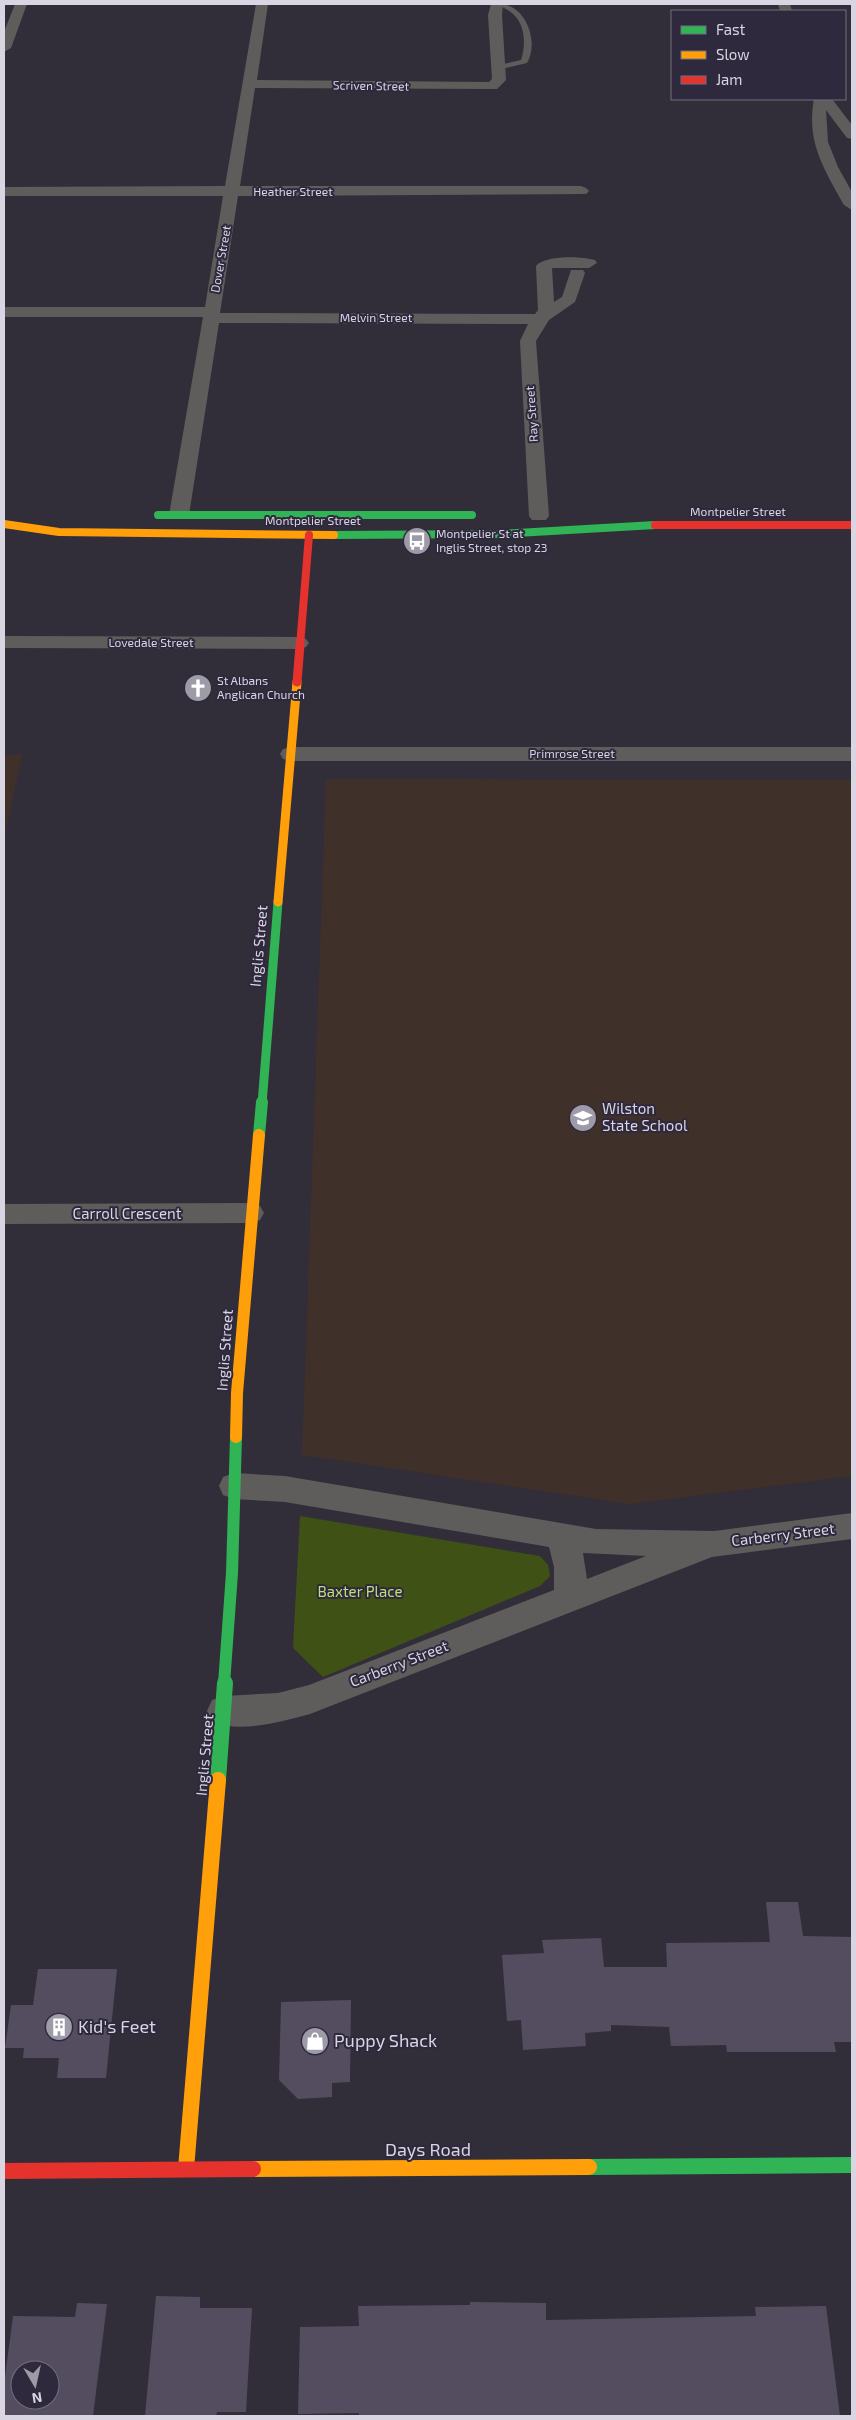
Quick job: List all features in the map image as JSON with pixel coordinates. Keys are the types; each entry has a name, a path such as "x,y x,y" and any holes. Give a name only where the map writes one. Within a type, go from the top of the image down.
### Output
{"street":[{"path":"4,48 21,4"},
{"name":"Dover Street","path":"179,515 233,192 248,84 262,4"},
{"path":"496,4 498,68"},
{"name":"Scriven Street","path":"248,84 473,88 495,85 499,82 498,68"},
{"path":"821,100 816,116 824,153 852,205"},
{"path":"826,100 852,135"},
{"name":"Heather Street","path":"4,191 581,191"},
{"name":"Ray Street","path":"542,317 569,299 583,268 551,264 544,266 547,305 531,334 528,345 544,517"},
{"name":"Melvin Street","path":"4,312 542,317"},
{"path":"4,514 19,514"},
{"name":"Montpelier Street","path":"150,515 482,516"},
{"name":"Montpelier Street","path":"544,517 623,525 852,525"},
{"name":"Montpelier Street","path":"4,524 59,532 309,535 491,535 556,532 623,525"},
{"name":"Inglis Street","path":"186,2169 224,1712 232,1573 237,1393 250,1213 309,535"},
{"name":"Lovedale Street","path":"4,642 299,643"},
{"name":"Primrose Street","path":"291,754 852,754"},
{"name":"Carroll Crescent","path":"4,1214 250,1213"},
{"name":"Carberry Street","path":"234,1486 285,1489 596,1542 714,1544 852,1526"},
{"path":"561,1536 572,1567 570,1599"},
{"name":"Carberry Street","path":"224,1712 278,1708 293,1704 714,1544"},
{"name":"Days Road","path":"4,2171 852,2165"}],"lane":[{"path":"498,68 524,61 527,50 527,34 524,22 511,8 501,4"}],"shaded area":[{"path":"4,755 22,755 4,839"},
{"name":"Wilston State School","path":"326,779 852,780 852,1476 630,1504 302,1455"}],"green space":[{"name":"Baxter Place","path":"300,1516 540,1556 548,1565 550,1576 540,1586 323,1677 293,1648"}],"building":[{"path":"766,1902 798,1902 803,1936 852,1937 852,2042 834,2042 836,2052 727,2052 726,2045 671,2046 669,2027 611,2025 611,2031 585,2033 586,2046 523,2050 521,2020 507,2021 502,1955 544,1953 542,1940 601,1938 604,1967 667,1967 666,1943 770,1942"},
{"name":"Kid's Feet","path":"38,1969 117,1969 106,2078 57,2078 59,2058 23,2058 24,2048 5,2048 11,2005 33,2005"},
{"name":"Puppy Shack","path":"351,2000 350,2082 332,2083 332,2097 298,2099 279,2080 281,2002"},
{"path":"156,2296 200,2297 200,2308 252,2308 246,2412 217,2412 216,2416 145,2416"},
{"path":"470,2302 546,2303 546,2320 756,2316 755,2307 826,2306 840,2416 359,2416 359,2413 298,2414 300,2327 359,2326 358,2306 470,2305"},
{"path":"77,2303 107,2304 93,2416 4,2416 4,2384 13,2316 75,2317"}],"traffic: fast":[{"path":"158,515 472,515"},
{"path":"334,535 500,534 655,525"},
{"path":"259,1135 278,902"},
{"path":"218,1780 232,1573 236,1437"},
{"path":"589,2167 852,2165"}],"traffic: slow":[{"path":"4,524 59,532 334,535"},
{"path":"278,902 297,682"},
{"path":"236,1437 237,1393 259,1135"},
{"path":"186,2169 218,1780"},
{"path":"253,2169 589,2167"}],"traffic: jam":[{"path":"655,525 852,525"},
{"path":"297,682 309,535"},
{"path":"4,2171 253,2169"}],"place":[{"name":"Montpelier St at Inglis Street, stop 23","path":"417,541"},
{"name":"St Albans Anglican Church","path":"198,688"},
{"name":"Wilston State School","path":"583,1118"},
{"name":"Kid's Feet","path":"59,2027"},
{"name":"Puppy Shack","path":"315,2041"}]}
